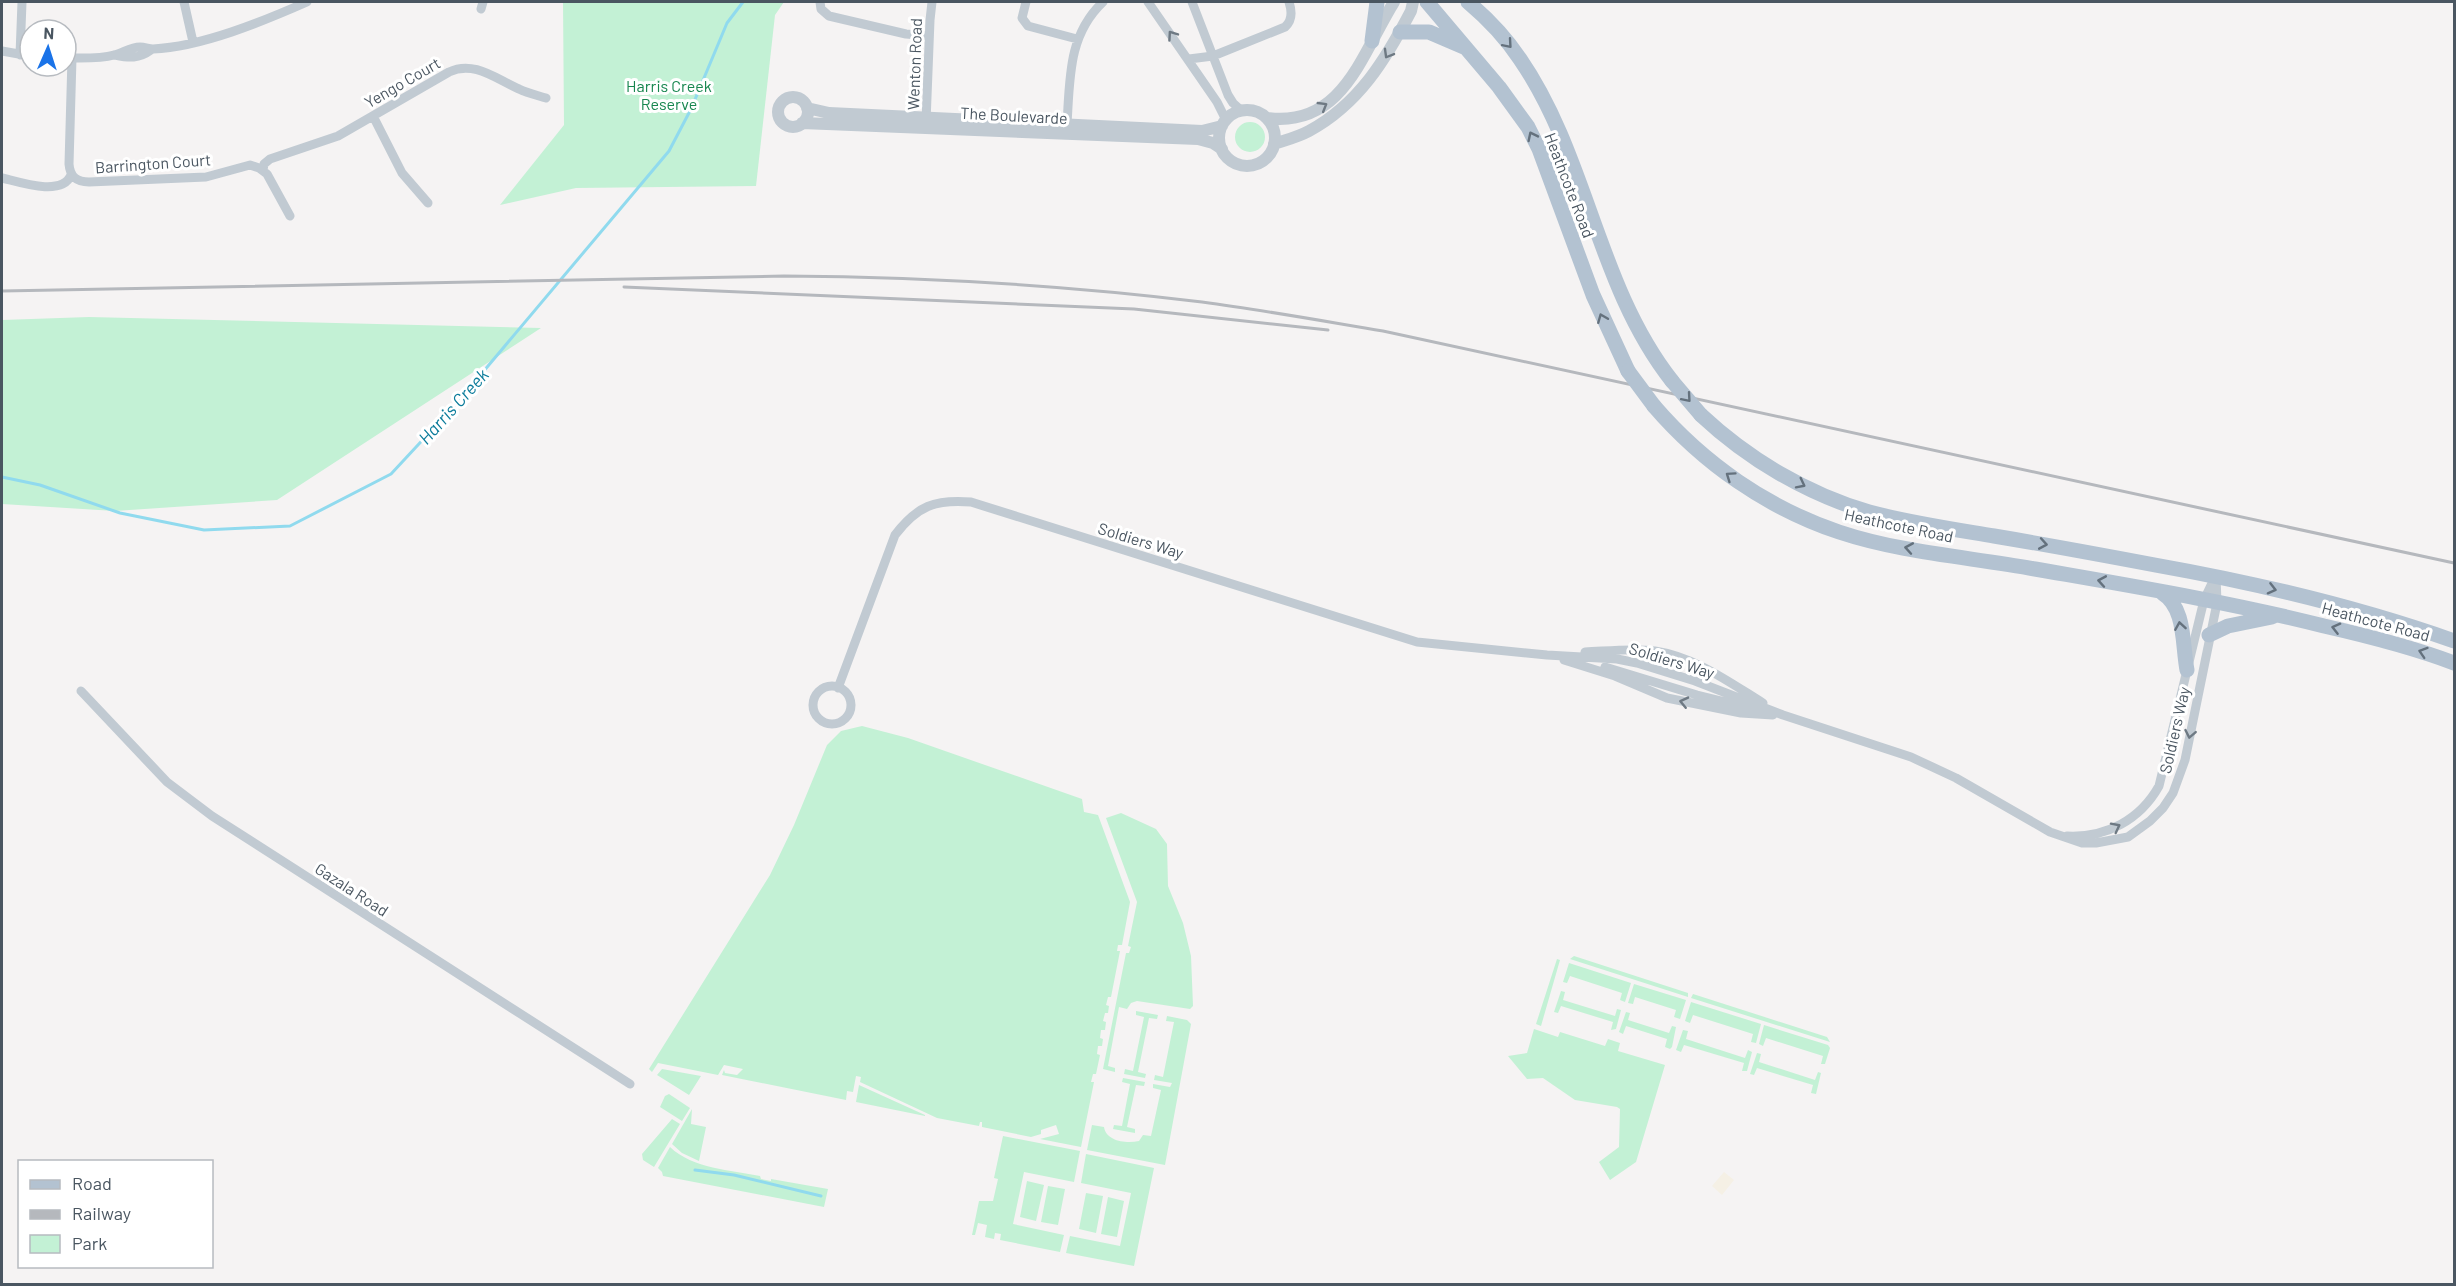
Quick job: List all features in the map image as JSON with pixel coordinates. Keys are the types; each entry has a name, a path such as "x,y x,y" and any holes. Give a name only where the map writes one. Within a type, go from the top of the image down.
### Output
{"main road":[{"path":"1372,41 1377,2"},
{"name":"Heathcote Road","path":"1427,2 1528,127 1539,149 1606,327 1628,371 1654,406 1692,446 1747,488 1802,518 1839,532 1908,548 2159,591 2281,615 2390,642 2454,663"},
{"name":"Heathcote Road","path":"1468,2 1520,58 1537,87 1559,132 1629,311 1649,347 1672,381 1701,415 1723,435 1751,455 1807,487 1860,509 1935,526 2216,576 2335,604 2454,641"},
{"path":"1400,32 1429,32 1466,48"},
{"path":"2159,591 2173,601 2178,610 2187,670"},
{"path":"2209,635 2228,626 2281,615"}],"street":[{"path":"22,2 23,18"},
{"path":"184,2 193,42"},
{"path":"78,57 115,55 126,49 141,47 151,50 193,42 250,25 307,2"},
{"path":"820,2 821,9 829,16 906,34 929,36"},
{"name":"Wenton Road","path":"926,122 932,2"},
{"path":"1026,2 1022,13 1028,27 1077,39"},
{"path":"1087,2 1095,10"},
{"path":"1067,124 1070,65 1077,39 1095,10 1103,2"},
{"path":"1149,2 1217,102 1224,123 1220,141 1222,149 1232,160 1251,165 1263,160 1274,144 1274,130 1267,118 1258,112 1242,111 1229,97 1192,2"},
{"path":"1189,59 1213,56 1285,27 1292,15 1289,2"},
{"path":"1267,118 1294,119 1332,100 1352,77 1394,2"},
{"path":"1274,144 1309,131 1340,110 1372,78 1400,32 1413,2"},
{"path":"2,51 18,54"},
{"name":"Yengo Court","path":"263,170 264,164 270,159 338,136 460,68 479,70 519,89 546,98"},
{"name":"Barrington Court","path":"69,78 69,164 71,175 80,181 206,177 245,165 256,166 263,170"},
{"path":"793,97 801,99 807,108 807,115 802,123 794,126 785,124 778,114 785,100 793,97"},
{"name":"The Boulevarde","path":"807,108 829,113 926,122 1198,139 1213,143 1222,149"},
{"path":"1224,123 1242,111"},
{"path":"374,116 402,172 428,203"},
{"name":"The Boulevarde","path":"802,123 1067,124 1202,131 1224,123"},
{"path":"263,170 290,216"},
{"path":"2,178 39,187 69,181 71,175"},
{"name":"Soldiers Way","path":"838,688 895,535 917,511 930,505 953,500 982,505 1418,642 1547,655 1617,659 1638,663 1695,681 1783,715 1911,757 1956,778 2059,835 2082,843 2128,837 2150,821 2174,793 2181,776 2209,635 2210,601"},
{"path":"2210,601 2216,576"},
{"name":"Soldiers Way","path":"2059,835 2105,832 2129,820 2144,809 2152,798 2159,786 2166,764 2187,670 2210,601"},
{"name":"Soldiers Way","path":"1547,655 1563,652 1625,650 1648,650 1668,654 1697,664 1783,715"},
{"name":"Soldiers Way","path":"1547,655 1615,676 1666,698 1741,713 1783,715"},
{"path":"824,688 838,688 849,697 849,712 839,722 825,723 813,710 814,699 824,688"},
{"name":"Gazala Road","path":"81,691 167,782 212,816 630,1084"}],"green space":[{"name":"Harris Creek Reserve","path":"563,2 784,2 775,15 756,186 576,188 500,205 564,125"},
{"path":"1250,122 1260,127 1265,137 1260,147 1250,152 1240,147 1235,137 1240,127"},
{"path":"89,317 541,328 277,500 115,511 2,504 2,320"},
{"path":"862,726 908,738 1082,799 1084,812 1098,815 1130,902 1122,945 1118,945 1117,951 1120,951 1111,997 1108,997 1106,1005 1109,1006 1103,1021 1106,1022 1105,1030 1101,1030 1102,1046 1098,1046 1097,1054 1100,1055 1096,1074 1093,1074 1091,1082 1094,1082 1081,1147 1040,1139 1059,1134 1056,1125 1041,1130 1041,1134 1031,1137 982,1127 982,1122 979,1126 937,1118 860,1082 861,1077 856,1076 853,1092 847,1091 846,1100 722,1075 724,1070 725,1073 737,1075 743,1069 724,1065 718,1075 658,1063 652,1072 649,1069 770,875 794,825 827,745 841,731"},
{"path":"1121,813 1156,829 1167,844 1168,886 1183,923 1191,956 1193,1006 1190,1009 1137,1001 1131,1003 1127,1009 1119,1007 1108,1066 1115,1068 1115,1072 1103,1069 1126,953 1129,953 1131,947 1128,946 1137,902 1106,818"},
{"path":"1574,956 1688,993 1688,997 1570,959"},
{"path":"1557,959 1560,960 1541,1026 1536,1024"},
{"path":"1569,963 1631,983 1625,1002 1620,1000 1622,993 1570,976 1567,983 1563,982"},
{"path":"1634,984 1686,1000 1680,1019 1674,1017 1676,1010 1635,997 1633,1004 1628,1003"},
{"path":"1561,991 1565,992 1563,1000 1615,1016 1617,1009 1621,1010 1616,1029 1611,1030 1613,1022 1561,1006 1558,1013 1554,1012"},
{"path":"1693,994 1827,1037 1830,1042 1691,998"},
{"path":"1691,1002 1761,1024 1756,1043 1751,1042 1753,1034 1693,1015 1690,1023 1685,1021"},
{"path":"1136,1011 1158,1015 1157,1019 1149,1018 1138,1072 1146,1074 1145,1078 1124,1074 1125,1069 1133,1071 1144,1017 1136,1015"},
{"path":"1626,1012 1630,1013 1628,1020 1669,1033 1672,1026 1676,1027 1672,1047 1670,1049 1665,1047 1667,1039 1626,1026 1623,1034 1619,1032"},
{"path":"1167,1016 1187,1020 1191,1024 1165,1165 1087,1150 1092,1125 1104,1127 1108,1136 1123,1142 1139,1141 1143,1135 1151,1136 1161,1090 1153,1088 1153,1084 1170,1087 1172,1083 1154,1080 1155,1075 1163,1077 1174,1022 1166,1021"},
{"path":"1764,1025 1828,1045 1830,1048 1825,1064 1821,1064 1823,1056 1766,1038 1763,1046 1759,1044"},
{"path":"1534,1029 1558,1037 1560,1032 1605,1046 1608,1039 1620,1043 1618,1051 1665,1065 1636,1162 1610,1180 1599,1162 1619,1147 1620,1109 1575,1100 1543,1078 1527,1079 1508,1056 1527,1053"},
{"path":"1683,1030 1688,1031 1686,1039 1745,1058 1748,1050 1752,1052 1747,1071 1742,1071 1744,1063 1684,1045 1681,1052 1676,1050"},
{"path":"1757,1053 1761,1054 1759,1062 1815,1080 1818,1072 1821,1073 1816,1094 1811,1093 1813,1085 1757,1068 1754,1075 1750,1074"},
{"path":"662,1069 701,1076 689,1095 657,1075"},
{"path":"1123,1078 1145,1082 1144,1086 1136,1085 1127,1127 1135,1129 1135,1133 1113,1129 1114,1125 1122,1126 1130,1084 1122,1082"},
{"path":"859,1085 925,1115 925,1116 856,1102"},
{"path":"669,1094 690,1108 682,1121 660,1107 665,1096"},
{"path":"692,1109 691,1124 706,1127 699,1161 682,1153 672,1144"},
{"path":"672,1119 680,1124 654,1167 643,1160 642,1154"},
{"path":"1003,1136 1080,1151 1074,1182 1024,1172 1013,1224 1064,1235 1060,1252 1000,1240 1001,1234 995,1233 994,1239 985,1237 987,1225 978,1223 975,1235 972,1235 979,1201 993,1201 998,1179 994,1178"},
{"path":"670,1147 690,1160 713,1168 760,1176 761,1179 771,1181 771,1179 828,1189 824,1207 663,1176 658,1168"},
{"path":"1086,1154 1154,1168 1134,1266 1066,1253 1070,1236 1120,1246 1131,1193 1081,1183"},
{"path":"1027,1181 1044,1185 1036,1221 1020,1217"},
{"path":"1048,1186 1065,1189 1058,1225 1041,1222"},
{"path":"1086,1193 1103,1196 1096,1233 1079,1229"},
{"path":"1108,1197 1124,1201 1117,1237 1101,1234"}],"sand":[{"path":"1724,1172 1734,1180 1722,1195 1712,1186"}],"waterway":[{"name":"Harris Creek","path":"2,477 40,485 120,513 204,530 290,526 391,474 456,404 669,151 691,109 727,23 743,2"},
{"path":"695,1170 734,1175 821,1196"}],"railway":[{"path":"2,291 784,276 994,283 1150,296 1248,308 1383,331 2454,563"},
{"path":"624,287 1134,309 1328,330"}]}
